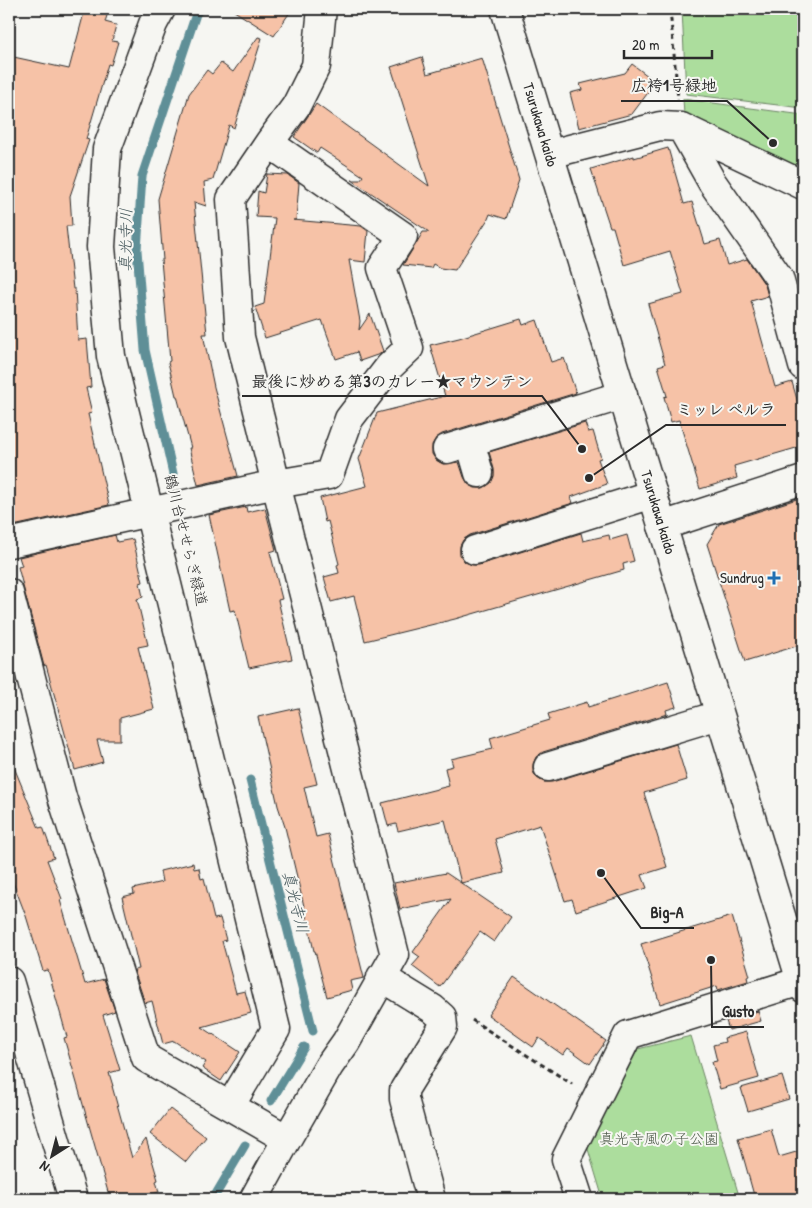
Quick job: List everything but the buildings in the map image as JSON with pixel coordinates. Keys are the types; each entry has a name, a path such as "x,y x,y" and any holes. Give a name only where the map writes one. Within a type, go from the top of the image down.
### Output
{"street":[{"path":"254,1199 329,1066 346,1042 395,955 240,337 231,199 296,106 316,66 322,9"},
{"name":"Tsurukawa kaido","path":"505,9 802,985"},
{"path":"154,14 107,149 101,247 111,356 276,1029 230,1106"},
{"path":"550,154 660,126 680,127 803,185"},
{"path":"680,127 712,182 779,278 803,366"},
{"path":"9,544 276,484 329,475 349,419 389,367 409,348 382,268 403,236 269,143"},
{"path":"479,473 458,445 623,395"},
{"path":"662,526 803,480"},
{"path":"476,550 653,494"},
{"path":"9,593 62,797 146,1058 287,1139"},
{"path":"548,767 719,715"},
{"path":"381,977 433,1009 442,1017 443,1027 404,1090 404,1099 431,1199"},
{"path":"9,981 73,1199"},
{"path":"579,1199 566,1159 628,1035 802,985"}],"path":[{"path":"670,9 680,127"},
{"path":"442,1017 458,1011 595,1099"}],"green space":[{"path":"682,9 803,9 803,108 686,94"},
{"path":"683,99 803,115 803,172 684,115"},
{"name":"真光寺風の子公園","path":"691,1036 740,1199 603,1199 587,1146 638,1049"}],"waterway":[{"name":"真光寺川","path":"174,478 145,350 137,250 142,176 196,14 200,9"},
{"name":"真光寺川","path":"250,780 313,1031"},
{"name":"真光寺川","path":"271,1101 304,1047"},
{"name":"真光寺川","path":"213,1199 245,1145"}],"place":[{"name":"広袴1号緑地","path":"773,143"},
{"name":"最後に炒める第3のカレー★マウンテン","path":"582,449"},
{"name":"ミッレ ぺルラ","path":"589,478"},
{"name":"Sundrug","path":"774,578"},
{"name":"Big-A","path":"601,873"},
{"name":"Gusto","path":"711,960"}]}
